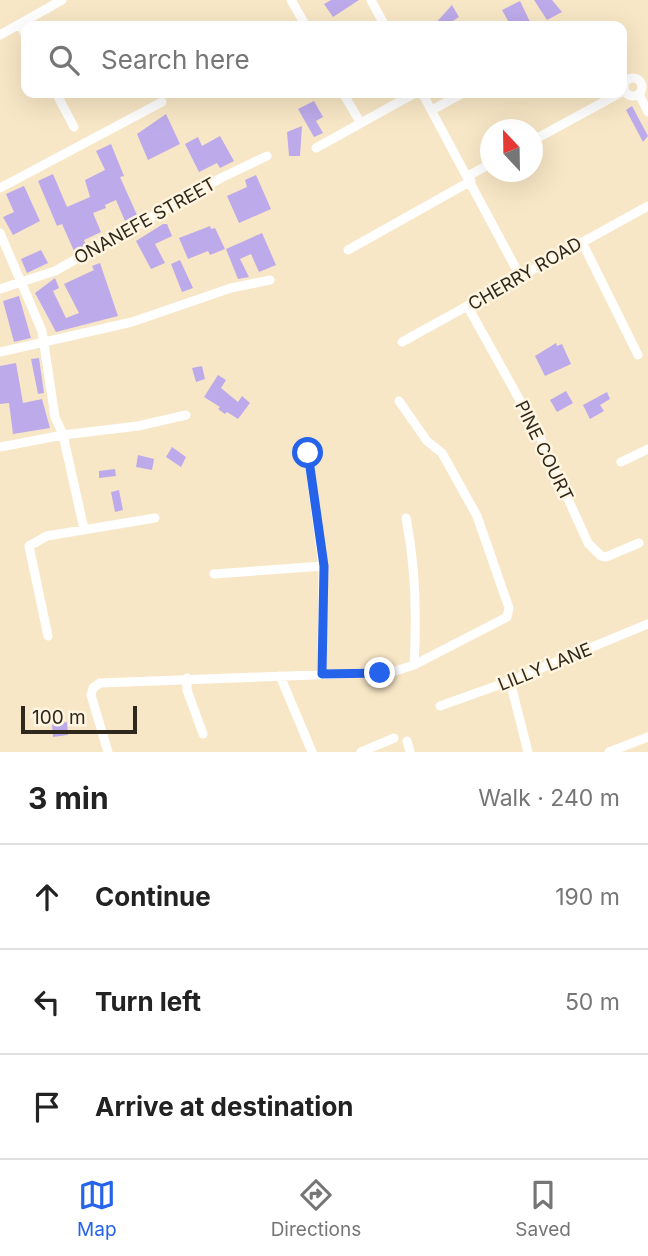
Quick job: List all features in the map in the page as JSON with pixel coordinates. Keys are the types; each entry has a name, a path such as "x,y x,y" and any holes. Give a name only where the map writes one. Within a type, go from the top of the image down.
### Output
{"street":[{"path":"25,21 62,0"},
{"path":"291,0 303,21"},
{"path":"371,0 382,21"},
{"path":"1,31 20,24"},
{"path":"627,81 633,78 640,82 639,94 648,112"},
{"path":"627,94 639,94"},
{"path":"59,98 74,127"},
{"path":"346,98 360,122"},
{"path":"316,148 406,98"},
{"path":"425,98 520,276"},
{"path":"432,110 454,98"},
{"path":"543,135 611,98"},
{"path":"0,188 162,102"},
{"name":"ONANEFE STREET","path":"0,289 55,271 220,178 267,156"},
{"path":"348,250 480,171"},
{"name":"CHERRY ROAD","path":"402,342 648,206"},
{"path":"0,233 43,331 55,417 63,435 83,529"},
{"path":"582,242 638,355"},
{"path":"0,352 143,318 231,288 270,280"},
{"name":"PINE COURT","path":"468,307 538,433 589,543 601,556 606,557 639,543"},
{"path":"108,752 91,695 93,688 107,682 392,672 414,665 503,621 509,608 471,505 442,453 427,441 399,401"},
{"path":"0,447 63,435 138,426 186,415"},
{"path":"621,462 648,449"},
{"path":"308,453 324,566 322,674"},
{"path":"48,636 29,546 47,536 155,518"},
{"path":"406,518 416,589 414,665"},
{"path":"214,574 324,566"},
{"name":"LILLY LANE","path":"440,706 510,681 648,624"},
{"path":"280,676 312,752"},
{"path":"187,678 187,690 203,734"},
{"path":"510,681 528,752"},
{"path":"609,752 648,737"},
{"path":"361,752 394,738"},
{"path":"407,741 410,752"}],"building":[{"path":"331,0 359,0 333,17 324,4"},
{"path":"534,0 552,0 562,12 547,20"},
{"path":"520,1 530,21 508,21 502,10"},
{"path":"452,5 459,17 453,21 438,21"},
{"path":"314,101 323,117 316,121 323,133 314,137 298,109"},
{"path":"632,106 648,136 643,142 626,110"},
{"path":"166,114 180,144 148,160 137,134"},
{"path":"302,126 300,156 289,156 287,132"},
{"path":"220,136 234,161 220,168 217,163 199,172 185,144 198,137 202,146"},
{"path":"111,144 124,176 120,177 137,215 125,221 116,200 105,205 106,208 93,213 101,232 84,240 86,245 74,251 62,224 57,226 38,181 53,174 67,207 90,197 85,180 105,170 96,151"},
{"path":"256,175 271,209 239,223 227,196 247,187 245,180"},
{"path":"24,186 40,221 13,235 3,217 14,212 6,194"},
{"path":"167,224 172,236 155,244 165,263 151,269 136,241"},
{"path":"210,226 211,229 215,228 225,249 210,255 208,251 188,259 179,238"},
{"path":"262,233 276,265 259,272 251,254 240,259 249,277 238,279 226,249"},
{"path":"41,250 48,263 27,273 21,259"},
{"path":"180,260 193,288 182,292 171,264"},
{"path":"100,263 118,316 56,332 35,293 55,278 59,288 53,291 66,318 79,313 64,284 94,270 92,266"},
{"path":"19,296 31,338 14,342 3,301"},
{"path":"556,343 557,346 562,344 571,364 545,376 535,356"},
{"path":"39,358 44,393 38,394 31,359"},
{"path":"16,363 23,403 42,399 50,428 13,434 9,403 0,404 0,366"},
{"path":"202,366 205,379 196,382 192,368"},
{"path":"218,375 226,380 221,388 238,402 242,396 250,403 238,419 227,412 225,414 218,409 220,407 204,397"},
{"path":"566,391 573,403 557,412 550,400"},
{"path":"607,392 610,399 600,405 604,411 590,419 583,405"},
{"path":"172,447 186,457 181,467 166,457"},
{"path":"138,455 154,459 152,470 136,467"},
{"path":"115,469 116,476 99,478 99,471"},
{"path":"119,490 123,510 115,512 111,492"},
{"path":"67,722 68,735 53,737 52,724"}],"route":[{"path":"308,453 324,566 322,674 380,673"}]}
